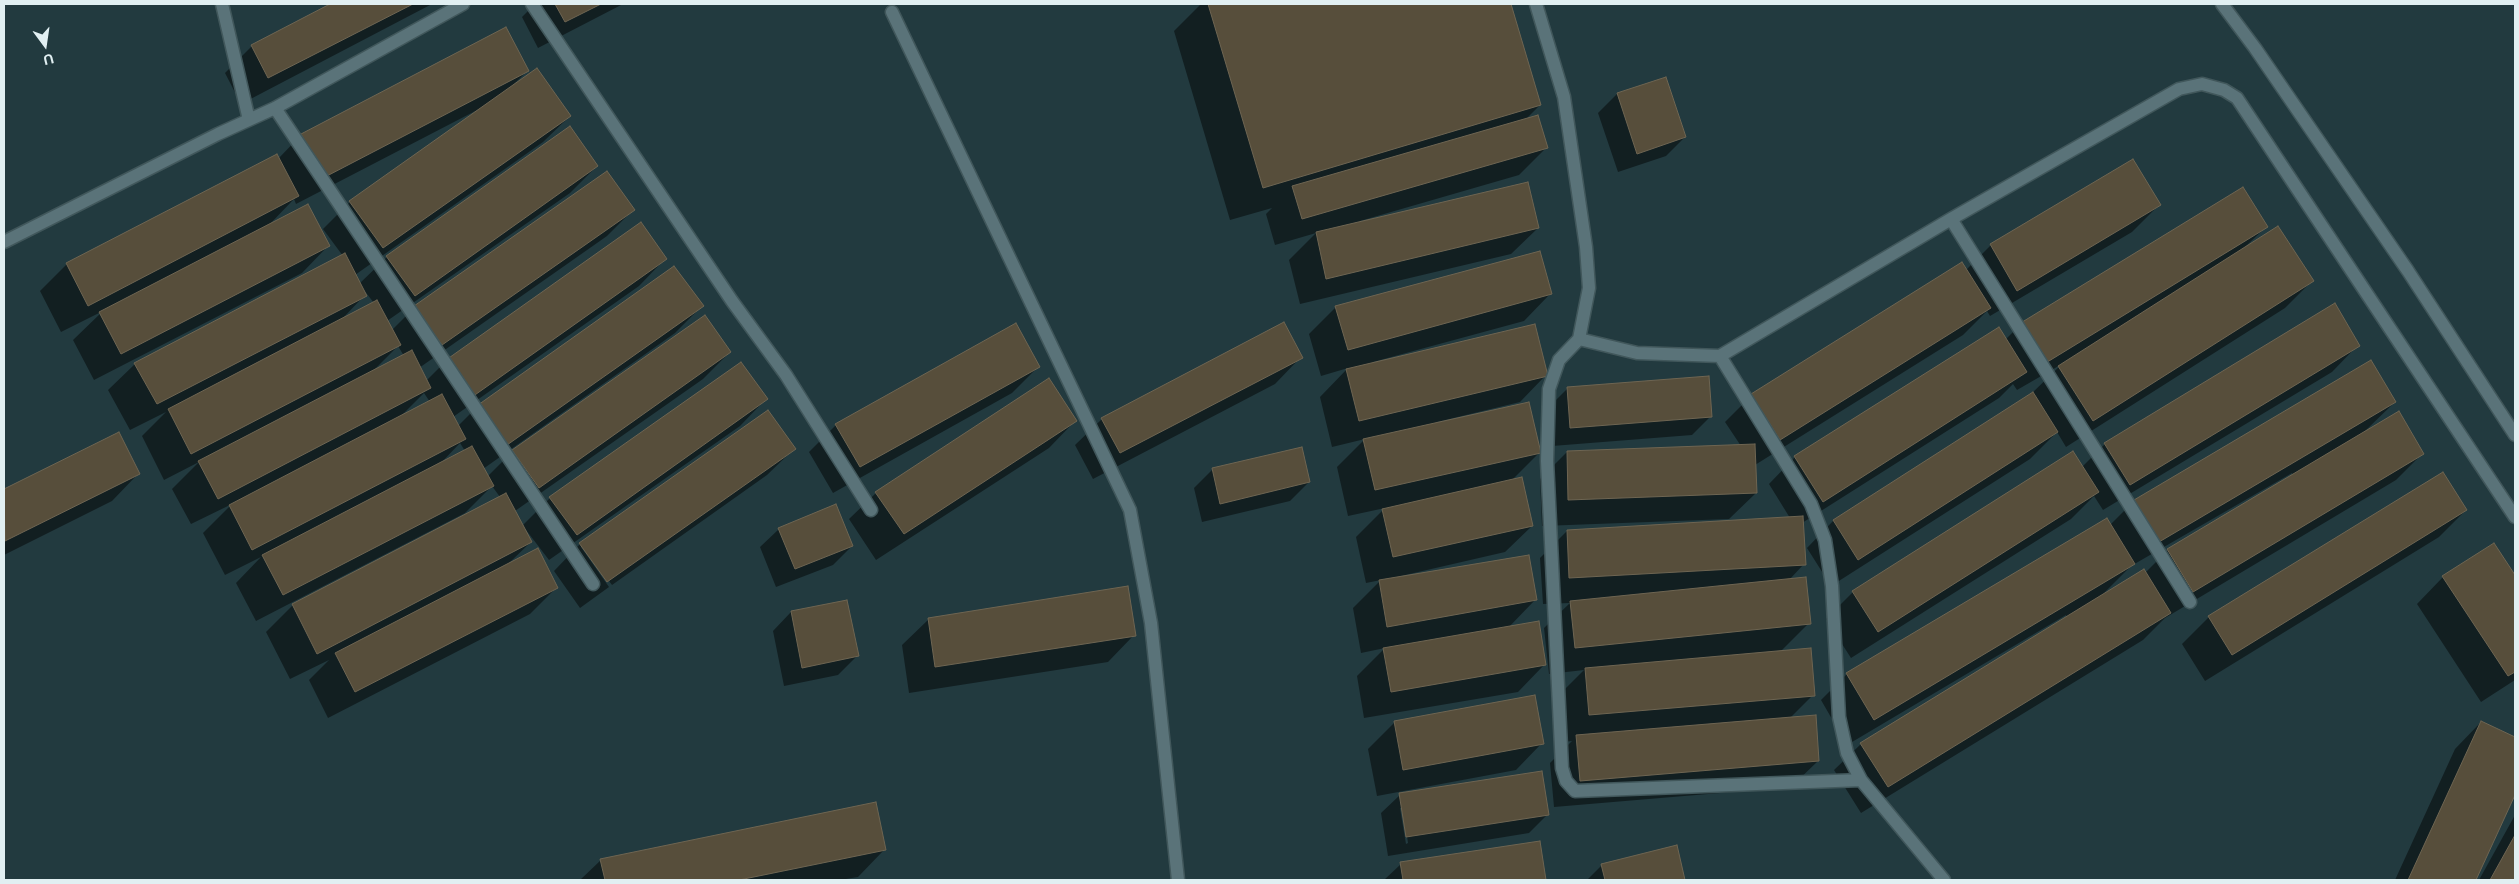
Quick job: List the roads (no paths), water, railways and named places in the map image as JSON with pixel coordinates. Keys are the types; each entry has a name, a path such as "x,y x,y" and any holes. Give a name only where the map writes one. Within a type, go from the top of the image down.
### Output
{"street":[{"path":"222,4 249,120"},
{"path":"4,242 275,108 463,4"},
{"path":"532,4 742,316 786,375 871,510"},
{"path":"1536,4 1564,97 1586,246 1589,288 1579,339 1559,360 1549,389 1547,452 1562,768 1566,781 1575,791 1861,780"},
{"path":"2222,4 2255,48 2408,271 2515,435"},
{"path":"892,12 1130,510 1151,623 1178,880"},
{"path":"1579,339 1637,353 1720,356 1951,219 2179,89 2202,84 2224,90 2237,98 2515,517"},
{"path":"275,108 594,584"},
{"path":"1951,219 2190,602"},
{"path":"1720,356 1811,504 1825,540 1832,586 1839,717 1847,753 1861,780 1944,880"}]}
